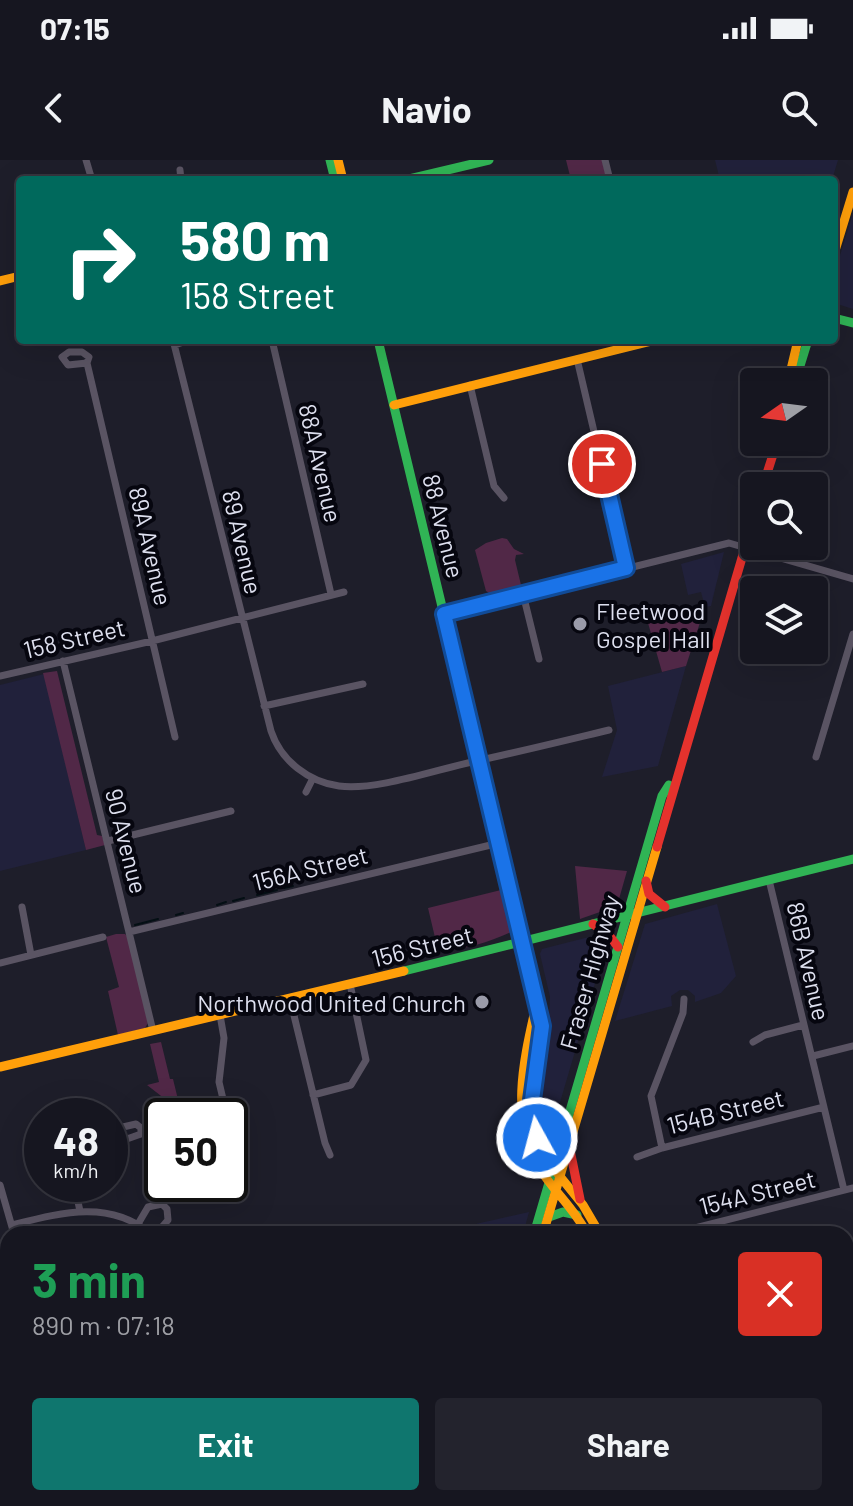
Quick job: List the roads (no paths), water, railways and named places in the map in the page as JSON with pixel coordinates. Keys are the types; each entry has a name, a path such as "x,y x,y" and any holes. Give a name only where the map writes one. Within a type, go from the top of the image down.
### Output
{"main road":[{"path":"422,176 489,160"},
{"path":"838,241 853,192"},
{"path":"838,222 849,204"},
{"name":"88 Avenue","path":"379,344 542,1026 532,1100 536,1132 553,1168 580,1199 595,1226"},
{"path":"394,405 631,344"},
{"path":"791,368 797,344"},
{"path":"799,368 807,344"},
{"name":"Fraser Highway","path":"536,1226 618,947 646,879 742,560"},
{"name":"Fraser Highway","path":"546,1226 662,796 678,771"},
{"name":"156 Street","path":"0,1067 524,942 853,859"},
{"path":"646,879 649,894 665,907"},
{"path":"593,924 608,934 618,947"},
{"name":"88 Avenue","path":"537,1002 521,1112 531,1152 583,1226"},
{"path":"536,1132 547,1135 563,1131"},
{"path":"570,1145 580,1199"},
{"path":"549,1217 563,1212 577,1215"}],"street":[{"path":"180,170 181,176"},
{"name":"89 Avenue","path":"174,344 273,738 295,766 313,778"},
{"name":"88A Avenue","path":"273,344 331,594"},
{"path":"577,359 626,568"},
{"name":"89A Avenue","path":"87,363 175,737"},
{"path":"470,385 494,486 504,498"},
{"path":"444,614 723,544 740,546"},
{"path":"789,560 853,579"},
{"name":"158 Street","path":"0,676 344,592"},
{"path":"523,594 539,659"},
{"path":"816,757 853,634"},
{"name":"90 Avenue","path":"63,661 153,1031"},
{"path":"264,706 363,684"},
{"path":"306,792 313,778 339,786 358,787 609,730"},
{"path":"108,841 231,811"},
{"name":"156A Street","path":"129,932 499,843"},
{"name":"86B Avenue","path":"769,880 824,1107 849,1189"},
{"path":"22,907 31,955"},
{"path":"0,963 103,937"},
{"path":"313,1095 351,1085 362,1070 367,1053 350,984"},
{"path":"290,999 330,1155"},
{"path":"662,1148 651,1099 683,1013 684,999"},
{"path":"220,1015 224,1038 219,1082 223,1098"},
{"path":"753,1042 765,1035 803,1025"},
{"path":"813,1056 853,1046"},
{"name":"154B Street","path":"637,1157 824,1107"},
{"path":"0,1185 12,1226"},
{"name":"154A Street","path":"703,1226 849,1189"},
{"path":"78,1202 80,1211"},
{"path":"138,1224 148,1207 162,1204 167,1209 168,1220 160,1226"},
{"path":"27,1226 80,1211 105,1212 141,1226"},
{"path":"486,1506 500,1506"}],"waterway":[{"path":"284,888 293,886"},
{"path":"257,895 277,890"},
{"path":"233,901 244,898"},
{"path":"217,905 226,902"},
{"path":"176,915 183,913"},
{"path":"135,925 158,919"}],"place":[{"name":"Fleetwood Gospel Hall","path":"580,624"},
{"name":"Northwood United Church","path":"482,1002"}]}
